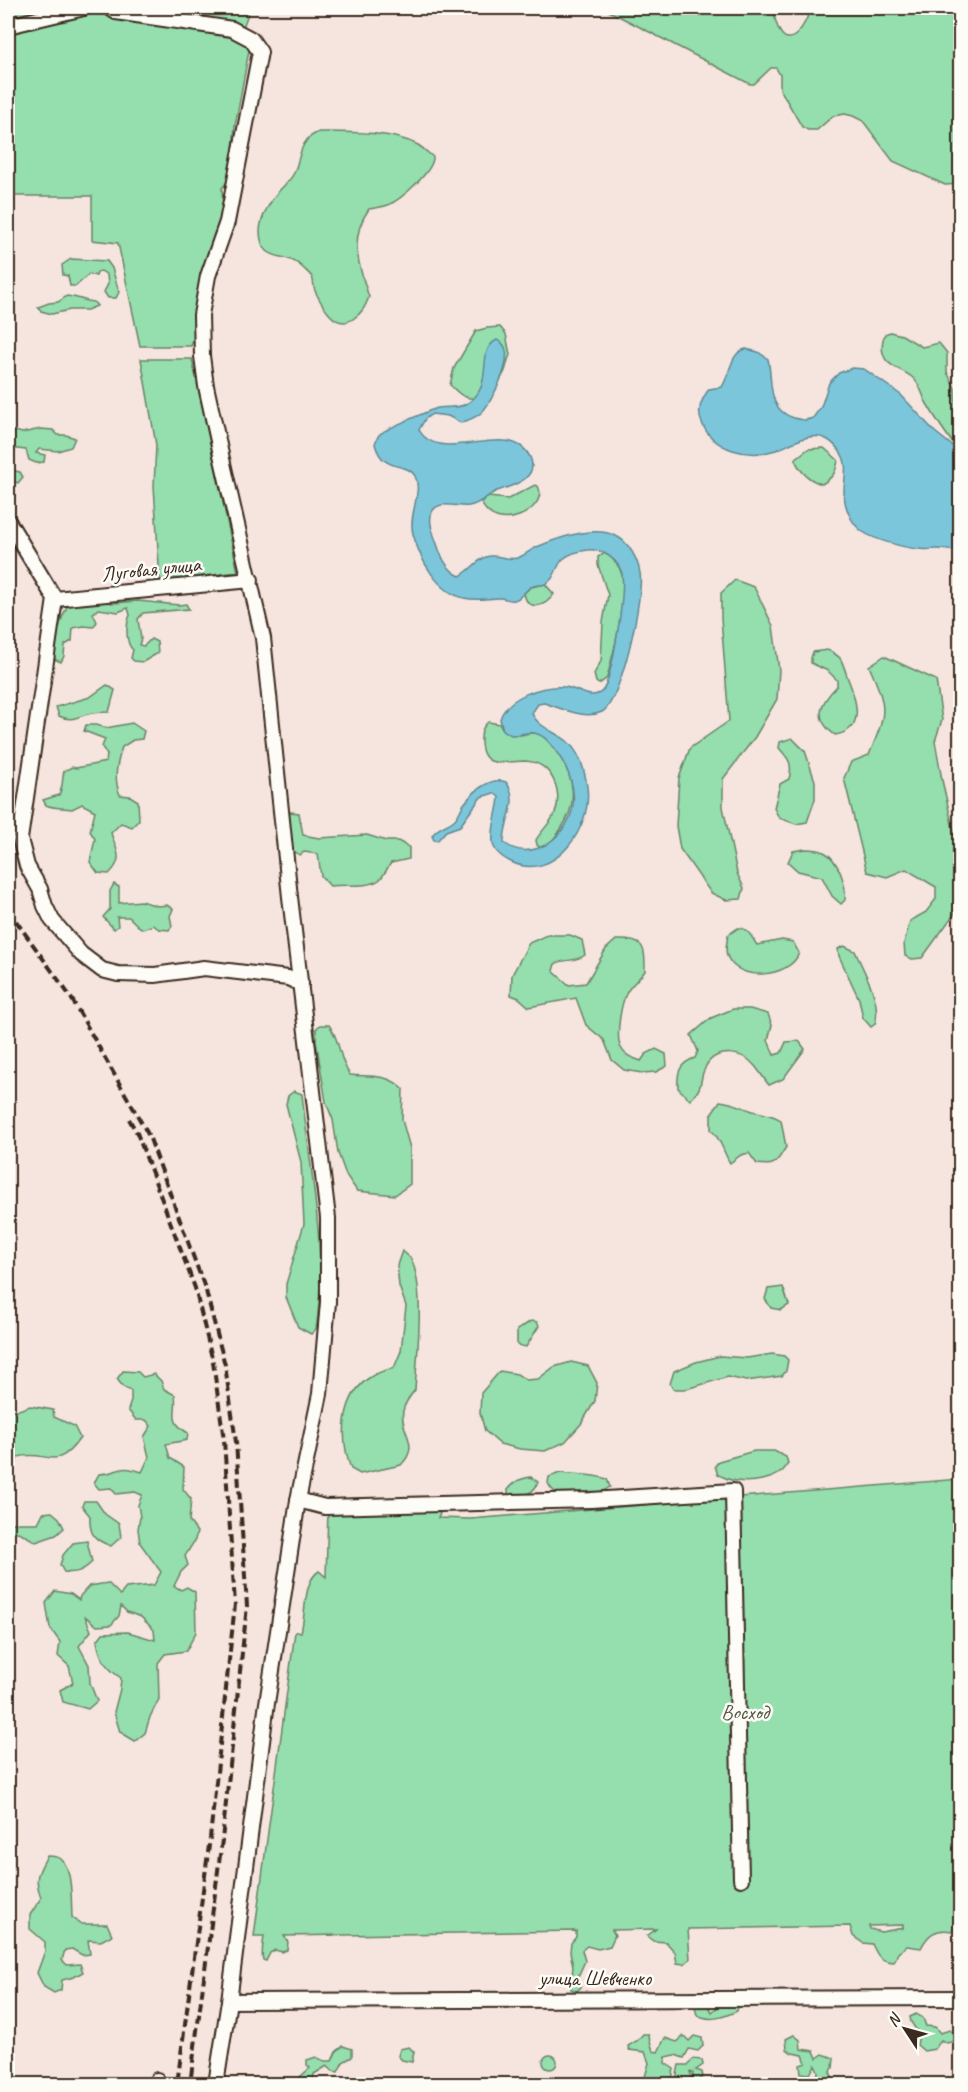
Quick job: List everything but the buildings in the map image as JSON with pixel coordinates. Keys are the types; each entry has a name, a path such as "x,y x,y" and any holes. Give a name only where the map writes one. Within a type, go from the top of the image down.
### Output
{"street":[{"path":"8,26 84,8"},
{"path":"110,8 116,12 232,29 251,39 260,52 227,222 208,276 201,315 202,356 206,386 263,638 290,897 328,1218 328,1302 320,1394 298,1500 266,1710 230,2001 216,2085"},
{"path":"8,521 55,599 20,839 27,866 40,889 52,920 81,954 102,970 118,974 155,975 204,968 288,978 301,984"},
{"name":"Луговая улица","path":"55,599 251,580"},
{"path":"298,1500 325,1507 591,1500 733,1491 741,1879"},
{"name":"улица Шевченко","path":"230,2001 960,1998"}],"green space":[{"path":"8,8 60,8 8,20"},
{"path":"190,8 250,8 244,25 239,28"},
{"path":"603,8 773,8 780,32 790,38 801,29 811,8 960,8 960,184 945,185 893,161 863,121 853,116 845,114 833,116 817,130 802,127 780,89 780,75 776,68 771,68 754,84 750,84"},
{"path":"102,10 197,27 250,45 235,126 231,177 222,188 223,210 207,255 191,346 140,346 118,243 92,240 92,196 8,196 8,31"},
{"path":"319,132 369,133 395,137 418,145 433,157 423,177 408,191 388,205 369,209 363,220 357,242 357,253 369,297 361,312 346,322 340,322 330,315 315,291 312,277 302,267 296,262 270,253 261,242 260,232 266,210 292,176 304,144 312,135"},
{"path":"71,259 107,261 112,268 119,292 116,298 108,298 104,292 108,284 107,275 101,271 97,272 96,276 89,274 76,286 70,286 68,276 63,275 62,265"},
{"path":"67,296 94,302 97,306 87,310 70,310 52,314 41,311 38,307 58,302"},
{"path":"500,327 506,334 510,355 505,371 489,392 478,398 462,395 450,385 454,368 476,331"},
{"path":"890,332 902,335 922,347 939,343 947,353 947,372 955,388 956,420 960,424 960,452 926,402 915,380 886,360 882,344 885,334"},
{"path":"141,359 192,359 238,572 160,581 154,486 156,445"},
{"path":"8,429 22,433 41,429 53,430 58,435 75,438 71,447 58,451 39,449 36,453 45,455 44,462 36,463 29,460 26,450 8,448"},
{"path":"824,448 838,460 833,474 822,484 806,475 799,468 795,459 808,449"},
{"path":"8,463 10,470 20,472 23,477 18,483 8,480"},
{"path":"535,485 538,486 540,495 536,503 520,516 498,518 488,512 481,502 488,497 508,499"},
{"path":"605,553 621,572 623,599 607,678 599,684 594,674 601,661 603,622 608,595 598,565 598,557"},
{"path":"735,580 754,587 773,626 779,670 777,699 755,737 723,779 723,807 737,873 744,888 741,899 726,900 711,893 680,849 676,826 679,778 690,748 729,721 721,593"},
{"path":"545,584 554,594 546,602 537,606 529,603 524,593 531,587"},
{"path":"85,600 114,603 138,601 186,604 189,609 143,613 138,619 141,639 139,645 144,646 151,639 157,642 158,653 143,662 134,661 131,658 133,650 130,647 127,633 130,615 128,608 118,612 99,609 93,613 97,622 93,627 73,628 72,641 65,645 61,662 54,659 56,638 70,602"},
{"path":"828,650 839,657 842,662 853,693 856,711 852,726 845,732 835,735 823,722 821,710 837,686 837,680 828,671 811,663 813,652"},
{"path":"884,656 936,680 942,720 935,741 959,854 957,910 922,958 912,959 905,956 904,943 910,921 926,912 936,899 936,887 906,869 887,877 867,872 844,778 851,762 869,755 879,729 883,710 882,702 869,666"},
{"path":"107,685 115,690 109,712 93,713 71,719 59,716 56,707 90,697"},
{"path":"488,722 500,724 503,730 521,735 540,734 559,755 568,773 572,792 570,811 557,835 541,848 537,845 536,840 553,817 557,804 553,779 542,766 534,763 525,761 502,763 489,760 482,749 481,738 481,733"},
{"path":"132,723 144,731 142,739 133,740 122,747 116,777 120,795 130,796 138,801 139,820 132,827 121,823 111,833 118,854 117,864 109,874 98,873 90,862 95,839 90,831 95,811 82,804 72,809 52,807 46,805 43,800 59,795 64,771 72,767 106,762 107,755 102,747 105,739 84,731 86,725 106,728"},
{"path":"792,738 805,751 815,781 815,799 807,822 796,824 779,818 774,808 780,784 789,779 791,769 779,748 780,742"},
{"path":"290,812 299,813 303,835 319,838 367,835 386,841 398,841 409,847 409,859 391,863 381,878 374,882 362,885 330,886 321,876 318,854 304,852 300,855 289,849"},
{"path":"805,849 822,851 829,855 837,866 845,887 845,900 841,904 832,896 822,877 798,871 788,862 793,851"},
{"path":"114,884 119,887 119,903 141,901 158,906 167,905 173,909 170,916 172,926 169,930 159,929 153,925 143,929 129,917 117,917 118,926 114,929 103,917 110,909 110,891"},
{"path":"738,928 747,931 757,945 782,940 793,942 799,953 786,968 775,972 753,974 742,971 734,966 726,953 728,935"},
{"path":"547,935 570,935 582,940 585,955 555,964 553,971 569,985 586,983 606,949 616,940 632,941 641,945 645,971 625,997 621,1012 619,1043 625,1053 641,1061 646,1054 656,1049 666,1054 667,1066 656,1072 642,1073 624,1070 612,1060 604,1040 586,1025 576,998 529,1007 519,998 511,995 512,975 529,943"},
{"path":"960,942 960,990 957,979 956,953"},
{"path":"844,946 855,951 874,996 877,1015 875,1024 871,1027 863,1018 859,999 839,956 838,949"},
{"path":"733,1009 750,1009 768,1014 772,1025 768,1040 774,1055 781,1053 786,1042 799,1041 805,1049 783,1079 769,1085 755,1066 744,1057 730,1054 716,1056 710,1060 703,1071 700,1087 690,1100 678,1088 678,1083 680,1069 685,1063 695,1058 698,1051 691,1035 711,1018"},
{"path":"320,1025 329,1025 333,1031 343,1062 350,1075 385,1078 403,1089 402,1120 410,1148 410,1184 395,1195 357,1191 346,1175 338,1153 333,1120 326,1102 316,1041 316,1029"},
{"path":"294,1091 302,1094 317,1212 319,1301 316,1329 311,1334 298,1327 286,1297 286,1284 304,1224 301,1162 286,1104 288,1096"},
{"path":"720,1101 781,1120 786,1147 775,1163 757,1164 749,1153 741,1155 730,1163 720,1141 711,1130 711,1114"},
{"path":"402,1251 412,1261 416,1274 419,1306 415,1390 406,1402 403,1411 410,1451 401,1465 360,1474 351,1469 347,1457 345,1418 348,1406 361,1384 374,1375 394,1368 401,1351 406,1306 399,1286 397,1265"},
{"path":"783,1287 789,1305 781,1310 771,1308 765,1299 768,1289"},
{"path":"531,1321 537,1322 539,1326 526,1347 517,1345 517,1330"},
{"path":"772,1354 784,1356 788,1360 786,1371 782,1376 746,1381 728,1377 686,1389 674,1389 670,1384 674,1371 696,1362 720,1356 747,1358"},
{"path":"571,1362 588,1366 597,1383 595,1401 581,1424 565,1442 545,1451 520,1449 500,1444 485,1431 480,1413 481,1393 500,1371 517,1374 526,1380 538,1379 554,1367"},
{"path":"123,1371 138,1372 143,1377 154,1374 161,1381 164,1389 175,1395 175,1420 188,1433 187,1440 166,1444 170,1458 184,1467 183,1489 191,1499 189,1521 197,1532 185,1556 188,1565 181,1572 174,1586 181,1590 187,1587 195,1592 196,1632 186,1651 165,1654 158,1663 159,1699 145,1733 135,1741 120,1732 114,1712 121,1678 104,1662 97,1641 103,1633 128,1632 155,1640 154,1630 141,1617 127,1612 121,1606 119,1616 111,1625 97,1626 85,1616 91,1631 79,1646 89,1665 90,1683 97,1701 88,1709 63,1702 60,1690 73,1683 69,1666 58,1656 60,1642 50,1628 46,1603 55,1591 71,1594 79,1600 89,1586 108,1583 120,1595 126,1588 154,1585 161,1572 140,1543 138,1505 142,1495 135,1492 116,1494 111,1488 99,1489 94,1483 99,1474 123,1469 142,1472 149,1457 144,1437 151,1426 146,1420 136,1420 128,1410 131,1391 123,1387 117,1379"},
{"path":"30,1406 53,1410 54,1417 74,1426 80,1438 71,1449 57,1458 28,1455 18,1457 8,1489 8,1451 13,1450 13,1443 8,1442 8,1410 16,1411"},
{"path":"754,1451 774,1451 786,1457 788,1463 779,1474 763,1480 729,1480 718,1475 715,1466 719,1461"},
{"path":"560,1473 607,1479 610,1487 586,1496 559,1494 548,1483 549,1477"},
{"path":"531,1477 538,1482 533,1490 518,1498 508,1495 508,1489 513,1484"},
{"name":"Восход","path":"960,1479 960,1924 954,1924 952,1931 941,1930 933,1933 921,1948 907,1946 898,1953 894,1962 882,1959 872,1944 863,1943 853,1936 850,1926 688,1929 690,1959 684,1964 677,1963 675,1952 666,1942 653,1941 647,1936 656,1929 612,1930 615,1935 610,1946 598,1949 587,1946 582,1950 585,1961 577,1979 581,1987 577,1991 571,1989 573,1966 570,1952 576,1931 284,1936 288,1942 287,1950 282,1952 275,1950 270,1953 266,1961 263,1960 264,1936 254,1936 295,1632 301,1632 310,1582 319,1571 326,1577 328,1511 431,1508 440,1514 438,1518 470,1519","holes":["903,1925 903,1928 881,1932 870,1929 869,1926"]},
{"path":"84,1501 96,1501 105,1514 119,1524 121,1537 111,1546 94,1536 90,1527 90,1516 82,1506"},
{"path":"52,1512 59,1518 64,1528 56,1535 36,1542 21,1533 8,1530 8,1523 38,1523 43,1513"},
{"path":"87,1541 92,1562 79,1571 64,1572 60,1565 63,1555 73,1543"},
{"path":"47,1856 61,1859 68,1870 72,1917 81,1924 107,1924 112,1935 101,1941 88,1940 90,1954 82,1955 72,1949 65,1950 62,1960 67,1965 80,1964 83,1972 62,1980 61,1990 54,1993 44,1987 37,1973 45,1951 45,1942 30,1929 30,1915 41,1898 38,1876"},
{"path":"701,2004 708,2005 712,2012 721,2006 738,2007 737,2011 727,2015 707,2018 697,2015 695,2008"},
{"path":"916,2014 923,2018 926,2026 935,2027 940,2033 950,2030 955,2035 955,2041 947,2043 941,2040 935,2049 924,2051 917,2045 919,2034 911,2022 910,2017"},
{"path":"643,2034 648,2034 653,2051 658,2052 665,2038 677,2042 684,2036 689,2041 694,2036 702,2038 703,2046 698,2051 689,2049 684,2058 675,2055 666,2057 665,2063 674,2069 671,2084 637,2084 645,2077 649,2063 645,2052 629,2050 628,2046"},
{"path":"794,2035 800,2040 801,2049 814,2051 817,2058 823,2054 834,2058 830,2072 836,2084 817,2084 818,2071 815,2065 810,2074 801,2073 800,2065 806,2063 803,2055 792,2053 787,2049 786,2039"},
{"path":"343,2046 352,2049 352,2057 343,2062 338,2072 327,2066 314,2074 312,2084 297,2084 300,2077 310,2068 307,2060 316,2057 324,2061 332,2061 336,2052"},
{"path":"409,2047 414,2052 412,2062 402,2060 398,2056 400,2049"},
{"path":"547,2055 553,2055 557,2062 553,2069 547,2069 543,2065 543,2059"},
{"path":"693,2059 702,2060 703,2065 696,2070 702,2072 703,2077 697,2082 693,2079 693,2073 690,2072 692,2078 689,2083 675,2084 679,2065 688,2065"}],"water":[{"path":"497,340 504,345 506,363 498,386 482,412 461,423 448,416 432,414 425,419 419,430 429,440 443,445 508,441 521,446 530,457 531,471 528,476 516,484 493,493 473,505 441,505 434,509 431,526 445,563 460,576 486,557 517,558 555,540 576,534 597,532 616,536 625,542 635,557 640,573 638,603 630,647 617,690 609,704 602,712 588,715 544,703 538,704 532,713 538,722 572,745 581,762 587,787 584,818 577,833 568,847 556,858 542,865 527,866 511,862 497,852 493,832 499,797 494,793 481,797 460,826 446,831 437,841 432,836 456,818 464,804 477,790 494,781 506,782 512,797 504,843 514,849 535,849 554,839 562,831 572,811 573,796 569,774 562,760 542,736 531,733 511,735 503,730 500,719 510,704 537,690 565,687 591,695 603,690 611,668 617,634 622,598 622,574 617,564 609,556 599,551 585,550 566,557 548,582 531,587 516,599 473,599 454,595 431,573 416,544 412,527 417,489 415,476 406,469 384,460 375,444 382,432 438,408 463,406 475,397 481,388 487,352 490,345"},
{"path":"746,349 758,352 768,359 775,402 785,414 794,418 808,420 813,418 821,407 829,383 839,373 852,368 864,369 901,395 935,432 960,452 960,552 898,545 875,538 859,529 852,520 845,503 844,459 836,447 826,439 805,438 765,453 743,453 714,440 700,418 701,405 709,389 722,387 737,354"}],"railway":[{"path":"8,910 70,996 149,1136 206,1291 225,1365 236,1442 247,1606 222,1840 190,2084"},
{"path":"129,1119 137,1133 195,1288 213,1362 224,1440 235,1604 210,1838 177,2084"}]}
